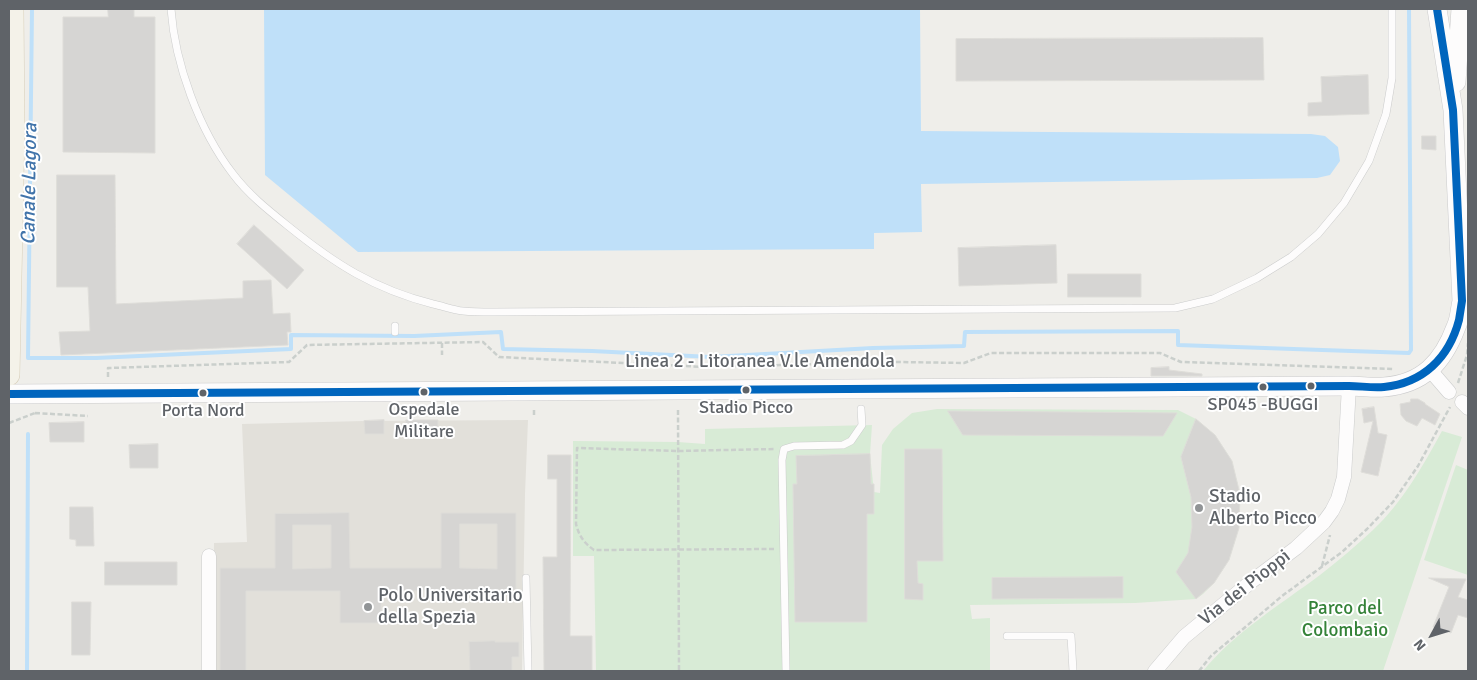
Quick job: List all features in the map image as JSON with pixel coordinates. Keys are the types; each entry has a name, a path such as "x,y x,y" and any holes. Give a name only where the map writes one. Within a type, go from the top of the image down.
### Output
{"main road":[{"path":"9,375 14,129 13,9"},
{"path":"9,394 1384,387 1398,384 1417,378 1430,370 1444,351 1457,326 1462,301 1453,110 1437,9"},
{"path":"1453,110 1462,9"}],"street":[{"path":"1430,370 1452,391"},
{"name":"Via dei Pioppi","path":"1155,671 1184,637 1252,581 1296,548 1324,522 1338,499 1344,477 1349,386"},
{"path":"209,556 209,671"}],"lane":[{"path":"171,9 176,46 200,120 233,174 260,203 307,242 363,279 393,292 461,311 493,312 1175,308 1213,299 1257,278 1291,257 1318,234 1344,204 1368,161 1386,114 1392,78 1392,9"},
{"path":"786,671 782,460 784,449 794,446 843,445 851,441 862,425 861,409"},
{"path":"526,578 528,671"},
{"path":"1007,636 1072,636 1073,671"}],"path":[{"name":"Linea 2 - Litoranea V.le Amendola","path":"108,376 108,368 289,362 307,345 483,342 499,358 706,367 899,362 964,363 991,353 1160,352 1181,362 1400,369"},
{"path":"442,343 442,355"},
{"path":"1452,391 1467,355 1468,343"},
{"path":"35,405 35,413"},
{"path":"1199,671 1211,656 1282,596 1349,546 1368,529 1393,502 1460,406"},
{"path":"534,410 534,416"},
{"path":"678,410 679,671"},
{"path":"9,423 35,413 88,416"},
{"path":"784,449 678,451 576,448 576,524 578,536 594,550 679,548 784,549"},
{"path":"1321,567 1330,534 1328,516"}],"shaded area":[{"name":"Polo Universitario della Spezia","path":"528,420 522,671 213,671 214,543 247,542 242,424"}],"green space":[{"path":"937,409 1178,410 1196,419 1215,435 1232,461 1240,494 1239,528 1229,560 1214,583 1196,599 1135,603 970,605 972,619 990,618 990,671 596,671 594,556 573,556 573,441 705,444 705,429 872,425 870,454 874,492 880,493 882,445 893,429 912,413"},
{"name":"Parco del Colombaio","path":"1442,431 1462,437 1383,671 1203,671 1215,657 1243,632 1320,575 1384,519 1403,496"},
{"path":"1456,465 1468,470 1468,575 1424,560"}],"water":[{"path":"264,9 920,9 921,131 1311,134 1325,136 1338,147 1340,161 1330,175 1317,178 921,184 922,232 874,233 874,249 358,252 265,175"}],"building":[{"path":"108,9 134,9 134,17 155,17 155,153 63,152 63,17 108,17"},
{"path":"1263,38 1264,80 956,81 956,39"},
{"path":"1368,75 1369,114 1308,116 1308,103 1322,102 1321,77"},
{"path":"1422,136 1436,136 1436,150 1422,149"},
{"path":"57,175 115,175 116,304 243,298 243,281 271,280 273,314 290,313 291,332 287,332 288,345 61,355 59,332 90,331 88,287 57,287"},
{"path":"254,225 304,270 287,289 237,244"},
{"path":"1056,245 1057,283 959,286 958,248"},
{"path":"1068,274 1141,274 1141,297 1068,297"},
{"path":"1169,367 1169,370 1202,374 1202,376 1151,376 1151,368"},
{"path":"1411,399 1418,399 1440,414 1435,425 1422,418 1417,426 1406,421 1401,415 1400,404 1410,402"},
{"path":"1374,407 1378,433 1387,435 1378,476 1361,472 1373,421 1364,423 1362,409"},
{"path":"948,411 1177,413 1163,436 963,435"},
{"path":"1196,419 1215,435 1232,461 1240,494 1239,528 1229,560 1214,583 1196,599 1176,572 1188,553 1192,527 1191,497 1181,457"},
{"path":"384,420 384,434 365,434 364,421"},
{"path":"406,420 438,420 438,434 406,434"},
{"path":"84,422 84,442 50,442 49,423"},
{"path":"158,444 158,468 130,468 129,445"},
{"path":"905,449 942,449 943,561 917,561 918,583 923,584 923,600 905,599"},
{"path":"870,454 871,484 874,484 874,514 867,514 867,622 795,622 793,484 797,484 796,456"},
{"path":"548,455 571,455 570,636 592,636 592,671 544,671 543,557 557,557 557,479 548,479"},
{"path":"70,507 93,507 94,546 76,546 76,540 70,539"},
{"path":"349,513 350,568 441,568 441,513 516,513 516,590 381,591 381,623 340,623 340,591 246,591 246,671 220,671 220,568 275,568 275,514","holes":["460,524 497,524 497,569 460,568","293,525 331,525 331,568 293,569"]},
{"path":"105,562 177,562 177,585 105,585"},
{"path":"1123,577 1123,598 992,599 992,578"},
{"path":"1429,578 1466,579 1458,597 1468,600 1468,618 1458,615 1451,633 1433,627 1449,587"},
{"path":"72,602 91,602 90,655 72,655"},
{"path":"469,642 519,642 519,657 512,657 512,671 470,671"}],"waterway":[{"path":"32,9 28,358 96,358 291,349 291,335 414,336 501,332 503,349 711,357 873,348 964,346 965,332 1178,331 1178,345 1409,353 1411,350 1409,9"},
{"name":"Canale Lagora","path":"27,671 28,434"}],"transit line":[{"path":"9,394 1384,387 1398,385 1422,374 1441,357 1455,334 1462,301 1453,110 1437,9"}],"place":[{"name":"SP045 -BUGGI","path":"1263,387"},
{"name":"Stadio Picco","path":"746,390"},
{"name":"Ospedale Militare","path":"424,392"},
{"name":"Porta Nord","path":"203,393"},
{"name":"Stadio Alberto Picco","path":"1199,508"},
{"name":"Polo Universitario della Spezia","path":"368,607"}]}
